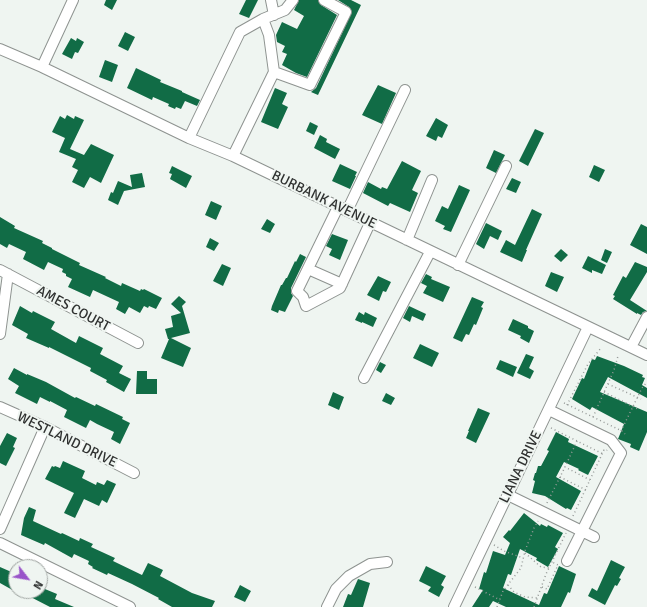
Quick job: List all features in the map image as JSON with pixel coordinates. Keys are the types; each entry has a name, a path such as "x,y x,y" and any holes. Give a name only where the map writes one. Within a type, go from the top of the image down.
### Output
{"street":[{"path":"42,67 73,0"},
{"path":"271,0 274,15"},
{"path":"189,138 240,32 263,19 285,10 293,0"},
{"path":"274,72 310,85 346,12 324,0"},
{"path":"233,156 274,72 269,35 263,19"},
{"name":"BURBANK AVENUE","path":"0,49 42,67 189,138 233,156 647,355"},
{"path":"347,211 405,90"},
{"path":"458,265 506,166"},
{"path":"407,240 432,180"},
{"path":"338,207 297,291 303,297 306,306 340,288 370,222"},
{"path":"364,378 430,252"},
{"path":"308,269 342,284"},
{"path":"0,334 4,272"},
{"name":"AMES COURT","path":"4,272 138,343"},
{"path":"631,347 647,318"},
{"name":"LIANA DRIVE","path":"454,607 588,327"},
{"name":"WESTLAND DRIVE","path":"0,407 45,427 134,473"},
{"path":"549,410 611,440 621,453 567,561"},
{"path":"0,529 45,427"},
{"path":"508,495 594,537"},
{"path":"0,543 130,607"},
{"path":"326,607 336,589 348,576 370,564 387,562"}],"path":[{"path":"568,405 588,364 601,348"},
{"path":"593,418 614,370 618,356"},
{"path":"621,431 637,397 647,382"},
{"path":"608,384 641,399"},
{"path":"604,392 638,409"},
{"path":"562,402 625,434"},
{"path":"550,427 602,454"},
{"path":"546,504 577,441"},
{"path":"572,520 604,450 606,451 608,448"},
{"path":"565,467 590,480"},
{"path":"560,477 586,490"},
{"path":"497,607 504,591 520,568 534,528 539,520 534,517"},
{"path":"534,607 549,568 567,530"},
{"path":"493,545 523,558"},
{"path":"525,553 541,567 549,568"},
{"path":"542,587 547,589 558,565 552,562"},
{"path":"508,585 514,592 525,597 538,598"},
{"path":"473,586 500,600"}],"building":[{"path":"106,0 117,0 112,10 104,5"},
{"path":"246,0 258,0 249,18 239,14"},
{"path":"299,0 318,0 321,5 337,15 307,77 282,65 287,54 282,52 285,46 277,42 276,35 282,22 297,29 304,16 294,10"},
{"path":"338,0 351,0 361,5 318,95 311,92 316,88 352,12 349,7"},
{"path":"125,32 135,37 128,51 118,46"},
{"path":"71,38 76,41 77,38 84,42 78,53 75,52 72,59 62,54"},
{"path":"105,60 118,65 112,82 99,77"},
{"path":"136,68 161,80 160,82 200,100 197,106 185,101 181,109 176,107 175,109 168,106 169,104 153,97 152,100 127,88"},
{"path":"378,85 396,93 382,124 362,115"},
{"path":"275,88 287,93 282,104 288,107 278,129 261,122"},
{"path":"67,115 74,119 75,116 84,120 70,149 84,155 91,144 114,155 101,183 90,177 84,188 72,182 78,170 72,167 76,159 59,152 65,138 52,132 60,116 65,119"},
{"path":"436,118 448,125 442,138 438,136 436,141 426,136"},
{"path":"310,122 318,126 314,135 306,131"},
{"path":"535,129 544,133 528,166 519,161"},
{"path":"320,135 327,139 326,142 340,149 335,159 314,148"},
{"path":"494,150 505,155 496,173 486,168"},
{"path":"402,161 421,171 412,190 418,193 410,212 390,203 388,206 363,193 368,182 381,189 382,187 387,189"},
{"path":"340,164 357,172 350,189 332,181"},
{"path":"594,165 605,170 599,182 589,177"},
{"path":"172,166 192,176 186,188 170,179 172,174 169,173"},
{"path":"142,173 145,187 124,191 118,205 108,200 118,181 132,187 130,175"},
{"path":"512,178 521,182 516,193 506,189"},
{"path":"459,185 470,190 451,232 443,229 445,226 435,221 442,206 448,209"},
{"path":"211,201 222,206 216,220 205,215"},
{"path":"532,209 542,214 522,262 500,252 506,240 515,245"},
{"path":"0,217 15,226 14,228 43,241 42,243 52,249 80,263 79,265 106,277 105,278 121,286 122,283 140,291 141,289 144,289 162,298 156,309 149,306 148,308 144,306 140,313 129,307 125,314 116,309 119,302 93,290 90,297 68,287 72,279 62,272 63,269 48,262 44,270 23,259 26,252 9,244 7,248 0,244"},
{"path":"267,219 275,224 270,233 261,229"},
{"path":"486,223 502,231 498,240 490,236 484,249 476,244"},
{"path":"641,224 647,227 647,254 630,245"},
{"path":"332,234 348,240 340,260 329,255 332,249 326,246"},
{"path":"210,238 219,243 214,251 206,247"},
{"path":"561,249 568,255 561,262 554,256"},
{"path":"605,249 612,252 607,263 601,260"},
{"path":"300,254 306,257 291,288 291,293 293,296 285,312 279,310 278,313 271,310 281,285 287,278"},
{"path":"588,256 606,265 602,274 592,270 592,273 582,268"},
{"path":"635,262 647,267 647,272 630,300 647,311 643,312 641,315 613,299 615,296 613,295 623,276 626,278"},
{"path":"222,264 231,268 223,286 213,281"},
{"path":"551,272 564,277 557,292 545,286"},
{"path":"426,274 432,277 431,279 450,287 443,302 423,293 427,286 421,283"},
{"path":"378,276 391,282 386,292 383,291 379,301 367,295"},
{"path":"179,296 186,302 182,306 190,333 171,338 191,348 183,367 161,358 169,339 165,329 173,327 171,316 181,313 171,304"},
{"path":"472,297 484,302 481,307 483,308 476,325 474,324 469,335 466,334 462,342 453,338"},
{"path":"20,306 32,313 33,311 55,322 51,329 76,343 79,336 103,348 100,354 123,366 119,373 131,379 124,392 106,382 107,380 90,371 91,368 49,347 26,338 28,334 12,325"},
{"path":"409,306 426,314 423,321 412,316 410,322 403,318"},
{"path":"359,312 364,315 365,312 377,318 373,327 355,320"},
{"path":"513,319 528,326 528,328 534,331 529,343 520,338 521,336 508,330"},
{"path":"420,344 439,353 432,367 413,358"},
{"path":"526,354 534,357 529,368 534,371 530,379 517,373"},
{"path":"597,356 624,366 643,375 642,377 645,378 642,385 647,388 647,398 608,377 600,392 647,412 647,432 639,451 630,447 631,444 618,439 624,424 592,407 590,410 572,399 582,378 584,379 592,359 595,360"},
{"path":"500,360 517,367 513,377 496,369"},
{"path":"380,362 386,365 381,373 376,370"},
{"path":"14,368 27,375 46,382 75,398 76,397 95,406 96,404 123,417 122,419 130,423 120,444 111,439 114,432 90,420 86,428 64,417 67,410 50,401 40,397 37,404 15,393 19,386 8,379"},
{"path":"137,371 147,371 147,379 157,379 157,394 136,394"},
{"path":"333,392 344,397 339,410 328,405"},
{"path":"386,393 395,398 391,405 382,401"},
{"path":"478,408 490,413 476,443 466,438"},
{"path":"556,432 569,439 568,442 598,456 588,475 564,462 556,477 581,491 571,510 566,509 545,496 532,493 535,473 538,466 541,466 549,451 547,450"},
{"path":"7,433 17,438 13,447 15,448 6,466 0,463 0,446"},
{"path":"63,461 85,471 82,478 96,485 97,482 104,485 107,480 116,484 107,503 102,500 99,506 84,499 75,518 64,513 74,493 45,479 52,466 60,468"},
{"path":"29,507 36,510 33,521 79,541 80,538 93,544 91,547 115,558 113,561 142,575 148,563 163,570 160,576 192,593 215,601 212,607 172,607 158,599 159,598 132,584 108,573 107,575 92,568 93,567 88,564 89,561 74,554 72,558 45,543 44,545 21,535 24,518"},
{"path":"524,513 540,526 541,524 547,527 548,525 563,533 555,547 558,549 548,567 536,560 537,558 520,549 511,575 508,574 503,588 539,605 544,593 547,594 559,566 576,574 570,593 568,592 561,607 506,607 493,601 489,607 472,607 483,590 479,589 493,551 505,555 510,543 503,537 509,530 510,531"},
{"path":"611,560 625,567 619,578 621,579 617,586 615,585 605,605 588,596 592,588 597,591"},
{"path":"426,566 446,576 441,585 444,587 439,597 428,591 431,587 419,581"},
{"path":"0,567 8,570 8,588 0,583"},
{"path":"358,579 370,583 363,607 343,607 348,594 351,595"},
{"path":"240,585 251,591 245,602 234,597"},
{"path":"48,590 57,594 55,599 74,607 50,607 34,599 48,599"}]}
